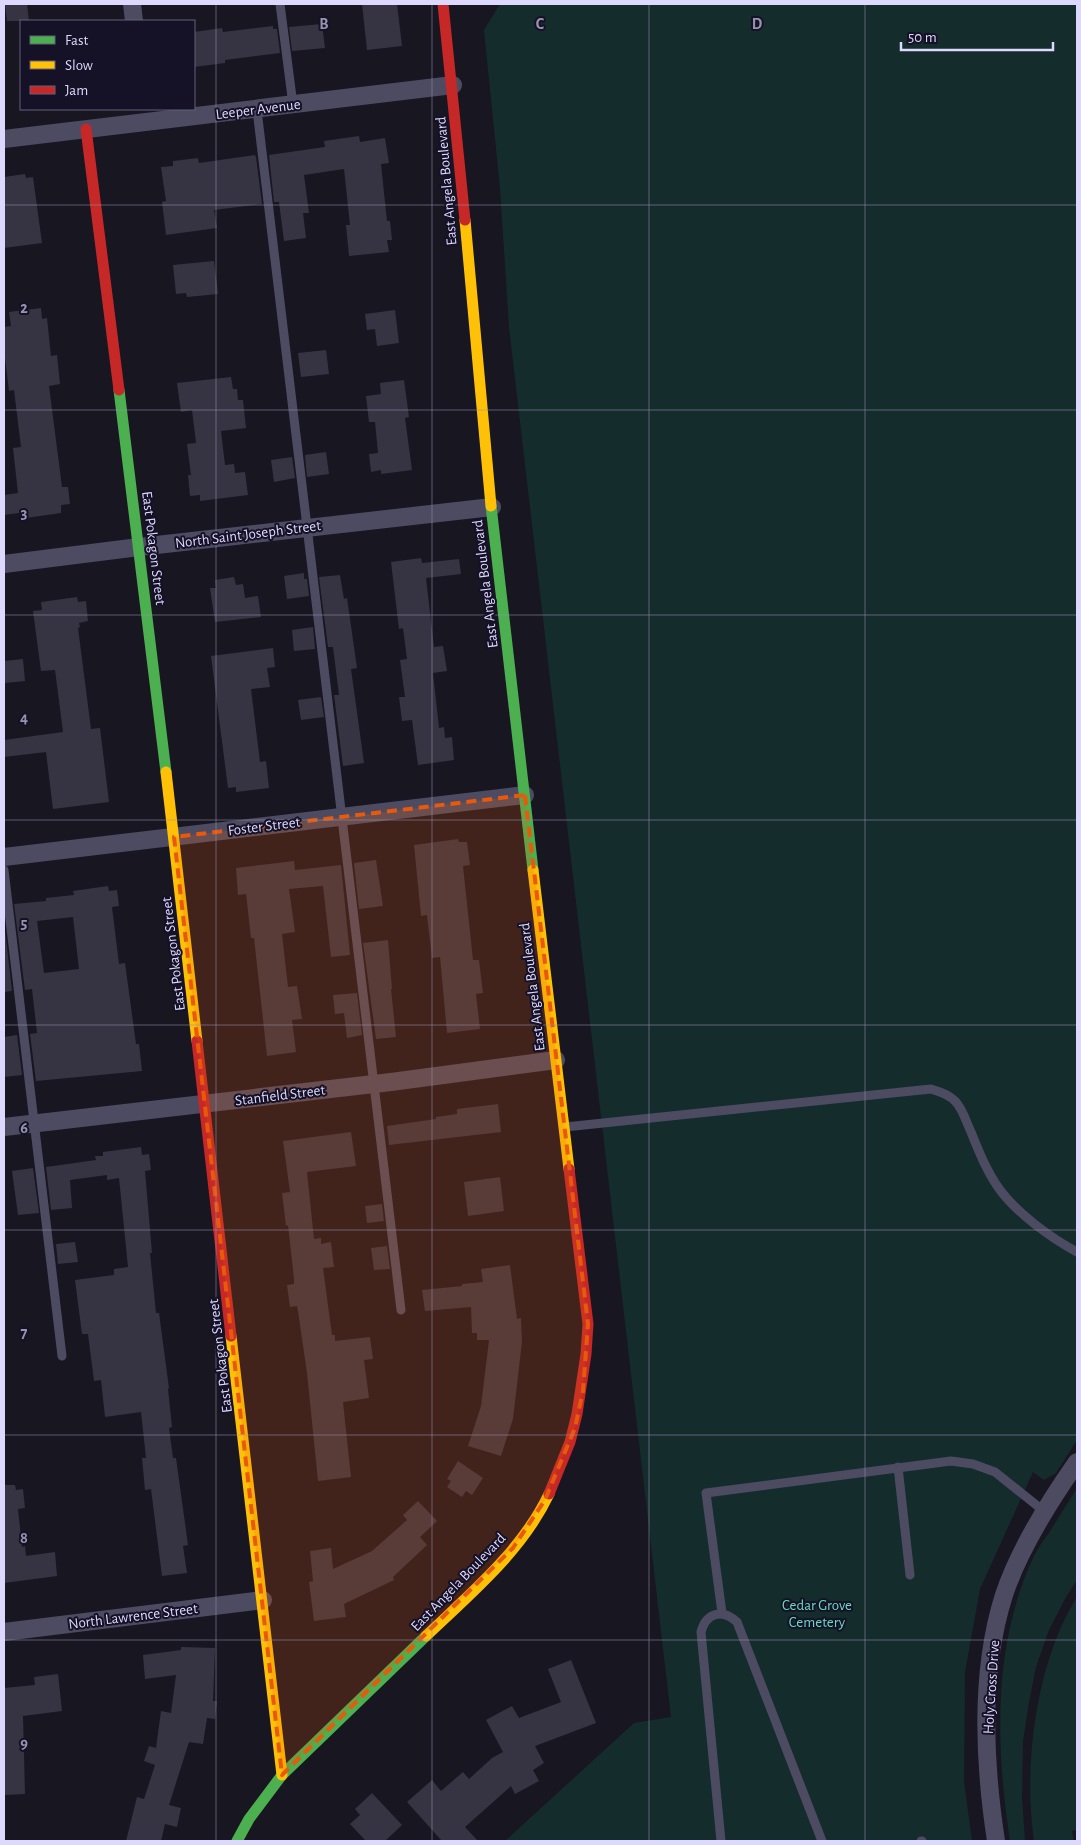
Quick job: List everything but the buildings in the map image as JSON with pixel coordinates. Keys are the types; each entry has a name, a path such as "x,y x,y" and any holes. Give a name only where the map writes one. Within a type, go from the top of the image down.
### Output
{"main road":[{"name":"East Angela Boulevard","path":"236,1841 250,1818 282,1775 426,1638 508,1555 525,1533 545,1500 562,1465 575,1428 583,1391 588,1324 492,507 476,354 453,85 443,4"},
{"name":"East Pokagon Street","path":"86,129 174,837 282,1775"}],"street":[{"path":"132,4 134,20"},
{"name":"Leeper Avenue","path":"4,139 86,129 146,116 257,110 453,85"},
{"name":"North Saint Joseph Street","path":"4,564 492,507"},
{"name":"Foster Street","path":"4,857 525,795"},
{"name":"Stanfield Street","path":"4,1127 373,1084 556,1060"},
{"name":"Holy Cross Drive","path":"996,1841 991,1806 987,1737 989,1674 995,1631 1014,1568 1061,1484 1077,1462"},
{"name":"North Lawrence Street","path":"4,1632 263,1600"}],"lane":[{"path":"280,4 293,105"},
{"path":"257,110 401,1310"},
{"path":"4,870 62,1356"},
{"path":"565,1127 931,1089 945,1093 956,1102 963,1113 985,1167 1000,1191 1019,1210 1059,1242 1077,1252"},
{"path":"722,1613 706,1493 951,1461 973,1464 995,1472 1045,1512"},
{"path":"898,1467 910,1575"},
{"path":"720,1841 701,1632 704,1623 709,1617 722,1613 730,1616 737,1622 822,1841"}],"highlighted area":[{"path":"525,795 588,1324 583,1391 575,1428 545,1500 513,1548 282,1775 263,1600 174,837"}],"green space":[{"name":"Cedar Grove Cemetery","path":"500,4 1077,4 1077,1440 1056,1473 1044,1480 1033,1472 980,1589 965,1672 964,1781 972,1841 505,1841 634,1723 671,1717 509,327 500,188 484,30"},
{"path":"1077,1488 1077,1580 1049,1630 1036,1667 1023,1741 1022,1798 1025,1841 1010,1841 1005,1806 1000,1734 1004,1662 1010,1627 1020,1592 1035,1555"},
{"path":"1077,1597 1077,1830 1072,1831 1074,1841 1034,1841 1030,1780 1036,1715 1042,1683 1051,1652 1063,1623"}],"traffic: fast":[{"path":"119,390 166,772"},
{"path":"491,506 533,870"},
{"path":"237,1841 249,1819 282,1775 426,1636"}],"traffic: slow":[{"path":"465,220 491,506"},
{"path":"166,772 197,1041"},
{"path":"533,870 569,1169"},
{"path":"231,1336 282,1775"},
{"path":"426,1636 478,1587 510,1553 538,1515 549,1494"}],"traffic: jam":[{"path":"443,4 465,220"},
{"path":"86,129 119,390"},
{"path":"197,1041 231,1336"},
{"path":"549,1494 570,1442 577,1414 586,1354 588,1324 569,1169"}]}
